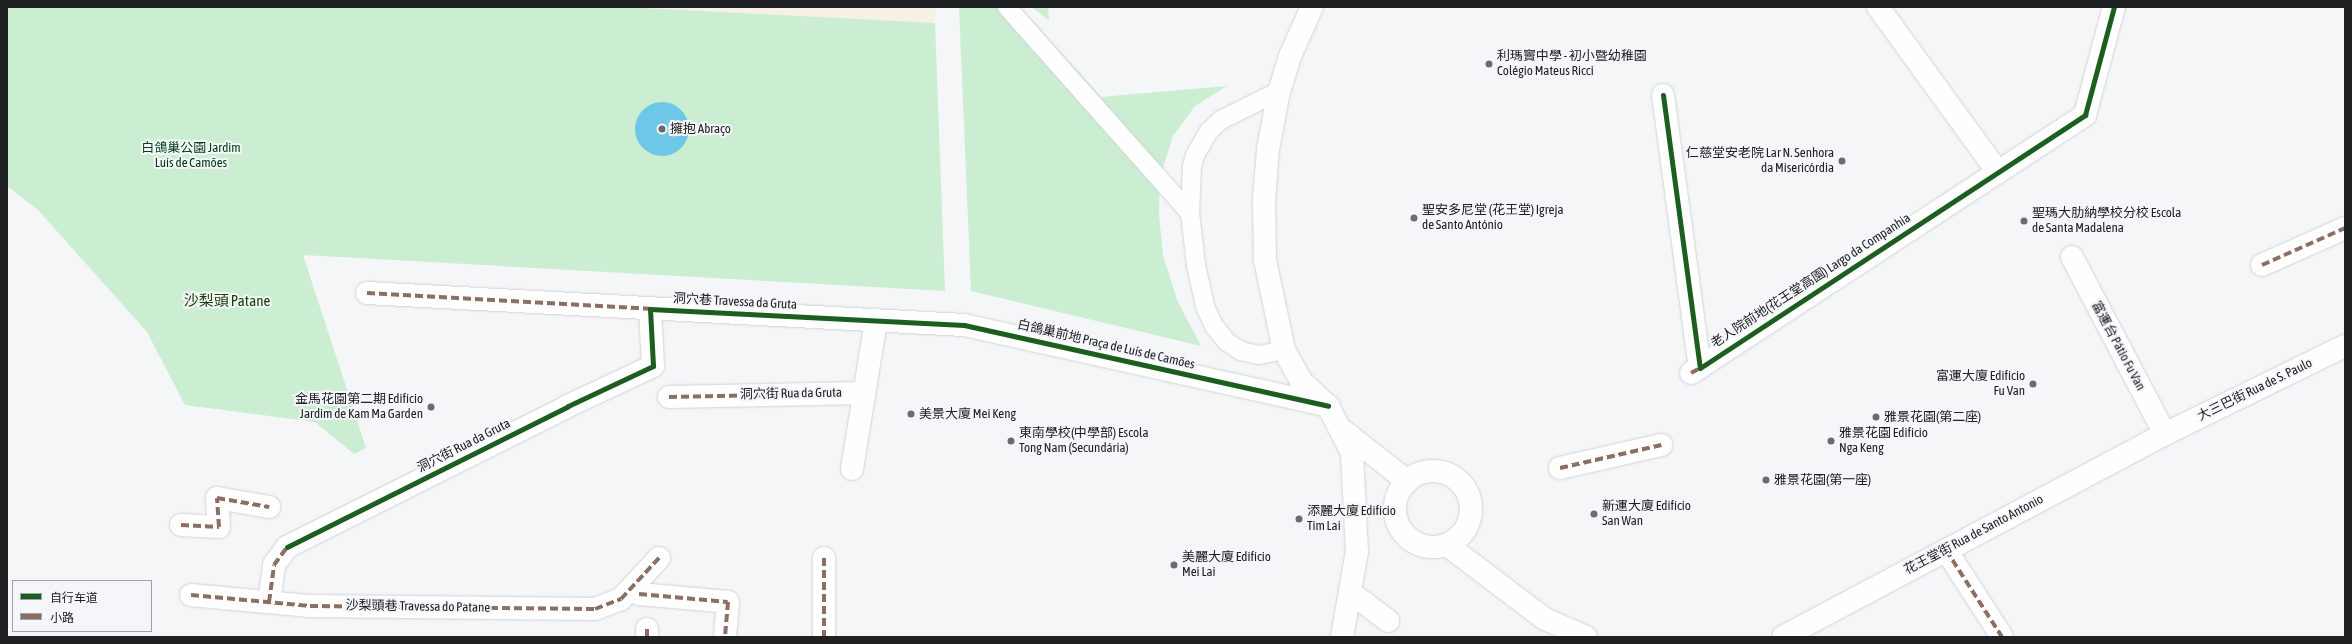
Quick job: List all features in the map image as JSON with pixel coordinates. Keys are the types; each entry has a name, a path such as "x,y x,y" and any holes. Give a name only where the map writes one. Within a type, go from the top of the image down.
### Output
{"street":[{"path":"1878,7 1998,172"},
{"name":"老人院前地(花王堂高園) Largo da Companhia","path":"1663,95 1695,370 2085,115 2114,7"},
{"path":"1313,10 1290,56 1279,91 1268,149 1264,200 1265,252 1284,350 1301,381 1328,406 1342,430 1352,453 1357,551 1342,637"},
{"path":"2262,265 2345,228"},
{"name":"富運台 Pátio Fu Van","path":"2072,257 2165,434"},
{"name":"洞穴巷 Travessa da Gruta","path":"367,293 876,320"},
{"name":"洞穴街 Rua da Gruta","path":"269,602 274,565 287,547 568,406 653,366 650,309"},
{"path":"852,468 876,320"},
{"name":"白鴿巢前地 Praça de Luís de Camões","path":"876,320 964,325 1328,406"},
{"name":"大三巴街 Rua de S. Paulo","path":"2165,434 2345,346"},
{"name":"洞穴街 Rua da Gruta","path":"670,397 864,392"},
{"path":"1342,430 1407,481"},
{"name":"花王堂街 Rua de Santo Antonio","path":"1783,637 2165,434"},
{"path":"1560,468 1661,445"},
{"path":"1425,472 1444,472 1452,476 1466,489 1470,498 1470,517 1462,534 1447,545 1438,547 1419,545 1411,540 1399,525 1395,507 1401,488 1407,481 1425,472"},
{"path":"181,525 219,527 217,498 269,507"},
{"path":"1447,545 1545,619 1586,637"},
{"path":"1946,550 2002,637"},
{"name":"沙梨頭巷 Travessa do Patane","path":"191,595 310,606 595,608 621,599 637,588 659,558"},
{"path":"824,558 824,637"},
{"path":"637,588 728,602 725,637"},
{"path":"1350,592 1388,621"}],"lane":[{"path":"1007,7 1190,214"},
{"path":"1279,91 1221,120 1209,131 1195,155 1192,166 1190,214 1196,265 1205,306 1214,326 1227,342 1241,351 1258,355 1284,350"}],"shaded area":[{"path":"624,7 936,7 935,23"}],"green space":[{"name":"白鴿巢公園 Jardim Luís de Camões","path":"7,7 624,7 935,23 945,291 303,255 366,448 354,454 315,422 185,405 147,332 38,210 7,186"},
{"path":"959,7 1020,7 1101,97 1227,86 1195,106 1173,136 1160,177 1159,215 1163,255 1177,300 1201,346 971,291"},
{"path":"1032,7 1048,7 1049,21"}],"water":[{"path":"662,102 672,104 681,110 687,119 689,129 687,139 681,148 672,154 662,156 652,154 643,148 637,139 635,129 637,119 643,110 652,104"}],"marked path":[{"path":"2262,265 2345,228"},
{"path":"367,293 650,309"},
{"path":"1691,373 1700,368"},
{"path":"669,397 769,395"},
{"path":"1560,468 1661,445"},
{"path":"181,525 219,527 217,498 269,507"},
{"path":"269,602 274,565 287,547"},
{"path":"1946,550 2002,637"},
{"path":"191,595 310,606 595,609 621,599 659,558"},
{"path":"824,558 824,637"},
{"path":"639,594 728,602 725,637"},
{"path":"647,629 647,637"}],"cycle path":[{"path":"1663,95 1700,368 2085,115 2114,7"},
{"path":"287,547 568,406 653,366 650,309 964,325 1328,406"}],"place":[{"name":"利瑪竇中學 - 初小暨幼稚園 Colégio Mateus Ricci","path":"1489,64"},
{"name":"擁抱 Abraço","path":"662,129"},
{"name":"仁慈堂安老院 Lar N. Senhora da Misericórdia","path":"1842,161"},
{"name":"聖安多尼堂 (花王堂) Igreja de Santo António","path":"1414,218"},
{"name":"聖瑪大肋納學校分校 Escola de Santa Madalena","path":"2024,221"},
{"name":"富運大廈 Edifício Fu Van","path":"2033,384"},
{"name":"金馬花園第二期 Edifício Jardim de Kam Ma Garden","path":"431,407"},
{"name":"美景大廈 Mei Keng","path":"911,414"},
{"name":"雅景花園(第二座)","path":"1876,417"},
{"name":"東南學校(中學部) Escola Tong Nam (Secundária)","path":"1011,441"},
{"name":"雅景花園 Edifício Nga Keng","path":"1831,441"},
{"name":"雅景花園(第一座)","path":"1766,480"},
{"name":"新運大廈 Edifício San Wan","path":"1594,514"},
{"name":"添麗大廈 Edifício Tim Lai","path":"1299,519"},
{"name":"美麗大廈 Edifício Mei Lai","path":"1174,565"}],"district":[{"name":"沙梨頭 Patane","path":"227,301"}]}
